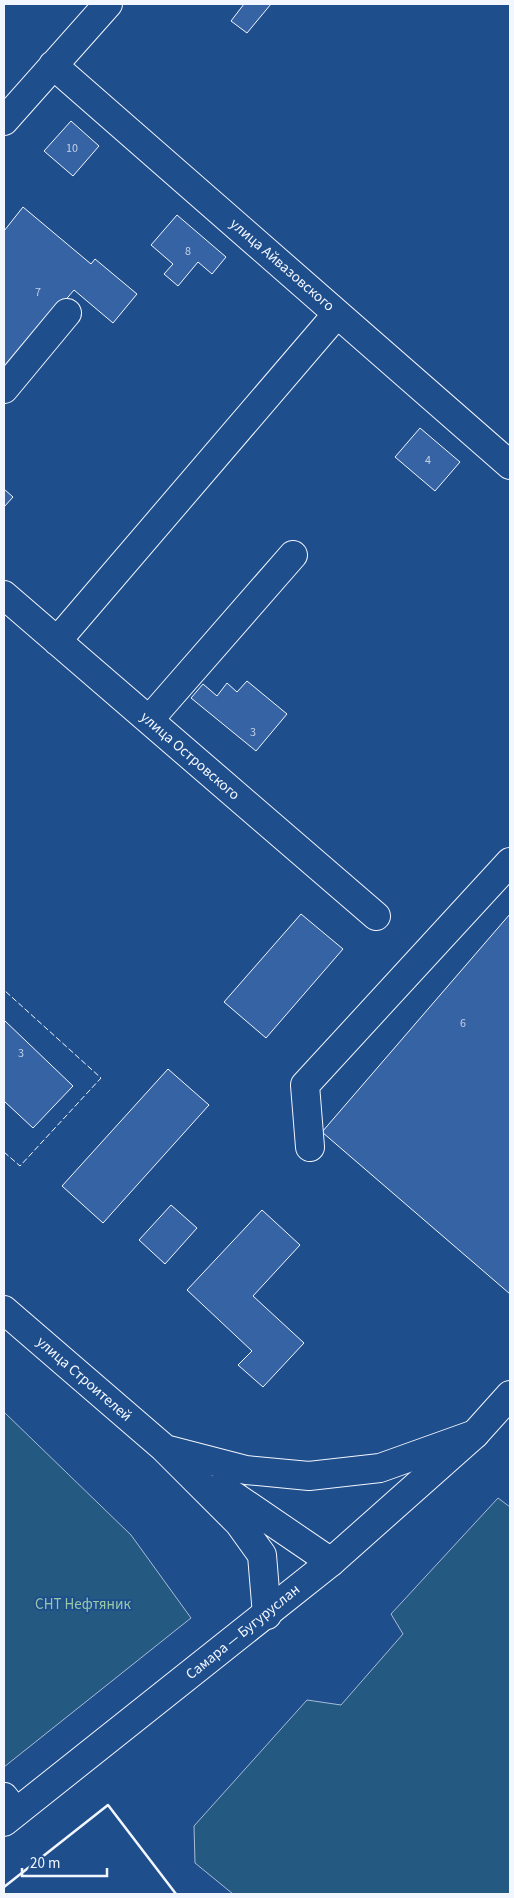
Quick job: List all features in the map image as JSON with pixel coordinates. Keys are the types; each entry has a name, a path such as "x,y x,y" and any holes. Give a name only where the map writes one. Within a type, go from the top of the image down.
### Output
{"street":[{"path":"4,122 108,4"},
{"name":"улица Айвазовского","path":"53,65 510,465"},
{"path":"4,389 67,313"},
{"path":"57,641 337,314"},
{"path":"149,720 293,555"},
{"name":"улица Островского","path":"4,595 376,916"},
{"path":"310,1147 305,1085 510,862"},
{"name":"улица Строителей","path":"4,1310 164,1448"},
{"name":"Самара — Бугуруслан","path":"8,1810 267,1615 331,1562 476,1434 510,1395"},
{"path":"164,1448 246,1470 309,1476 380,1468 476,1434"},
{"path":"164,1448 331,1562"},
{"path":"164,1448 239,1522 262,1555 267,1615"}],"green space":[{"name":"СНТ Нефтяник","path":"4,1412 131,1535 191,1618 4,1767"},
{"path":"498,1498 510,1507 510,1894 233,1894 195,1863 194,1826 307,1700 341,1705 403,1634 391,1614"}],"building":[{"path":"244,4 271,4 247,33 231,21"},
{"path":"71,121 99,146 73,176 44,151"},
{"path":"23,207 91,264 95,259 137,294 113,323 74,290 4,373 4,231"},
{"path":"177,215 226,257 212,274 198,262 178,286 164,274 173,264 151,245"},
{"path":"420,428 460,462 435,491 395,457"},
{"path":"4,489 13,497 4,507"},
{"path":"247,681 287,714 256,751 191,698 203,684 217,696 227,683 237,692"},
{"path":"301,914 343,949 266,1038 224,1002"},
{"path":"510,914 510,1294 322,1132"},
{"path":"4,1020 73,1086 33,1128 4,1101"},
{"path":"168,1069 209,1105 103,1223 62,1186"},
{"path":"171,1205 197,1228 165,1264 139,1240"},
{"path":"262,1210 300,1245 253,1296 304,1343 263,1387 238,1365 252,1351 187,1290"}],"fence":[{"path":"4,990 101,1078 20,1166 4,1152"}],"wall":[{"path":"4,1887 108,1805 176,1894"}]}
